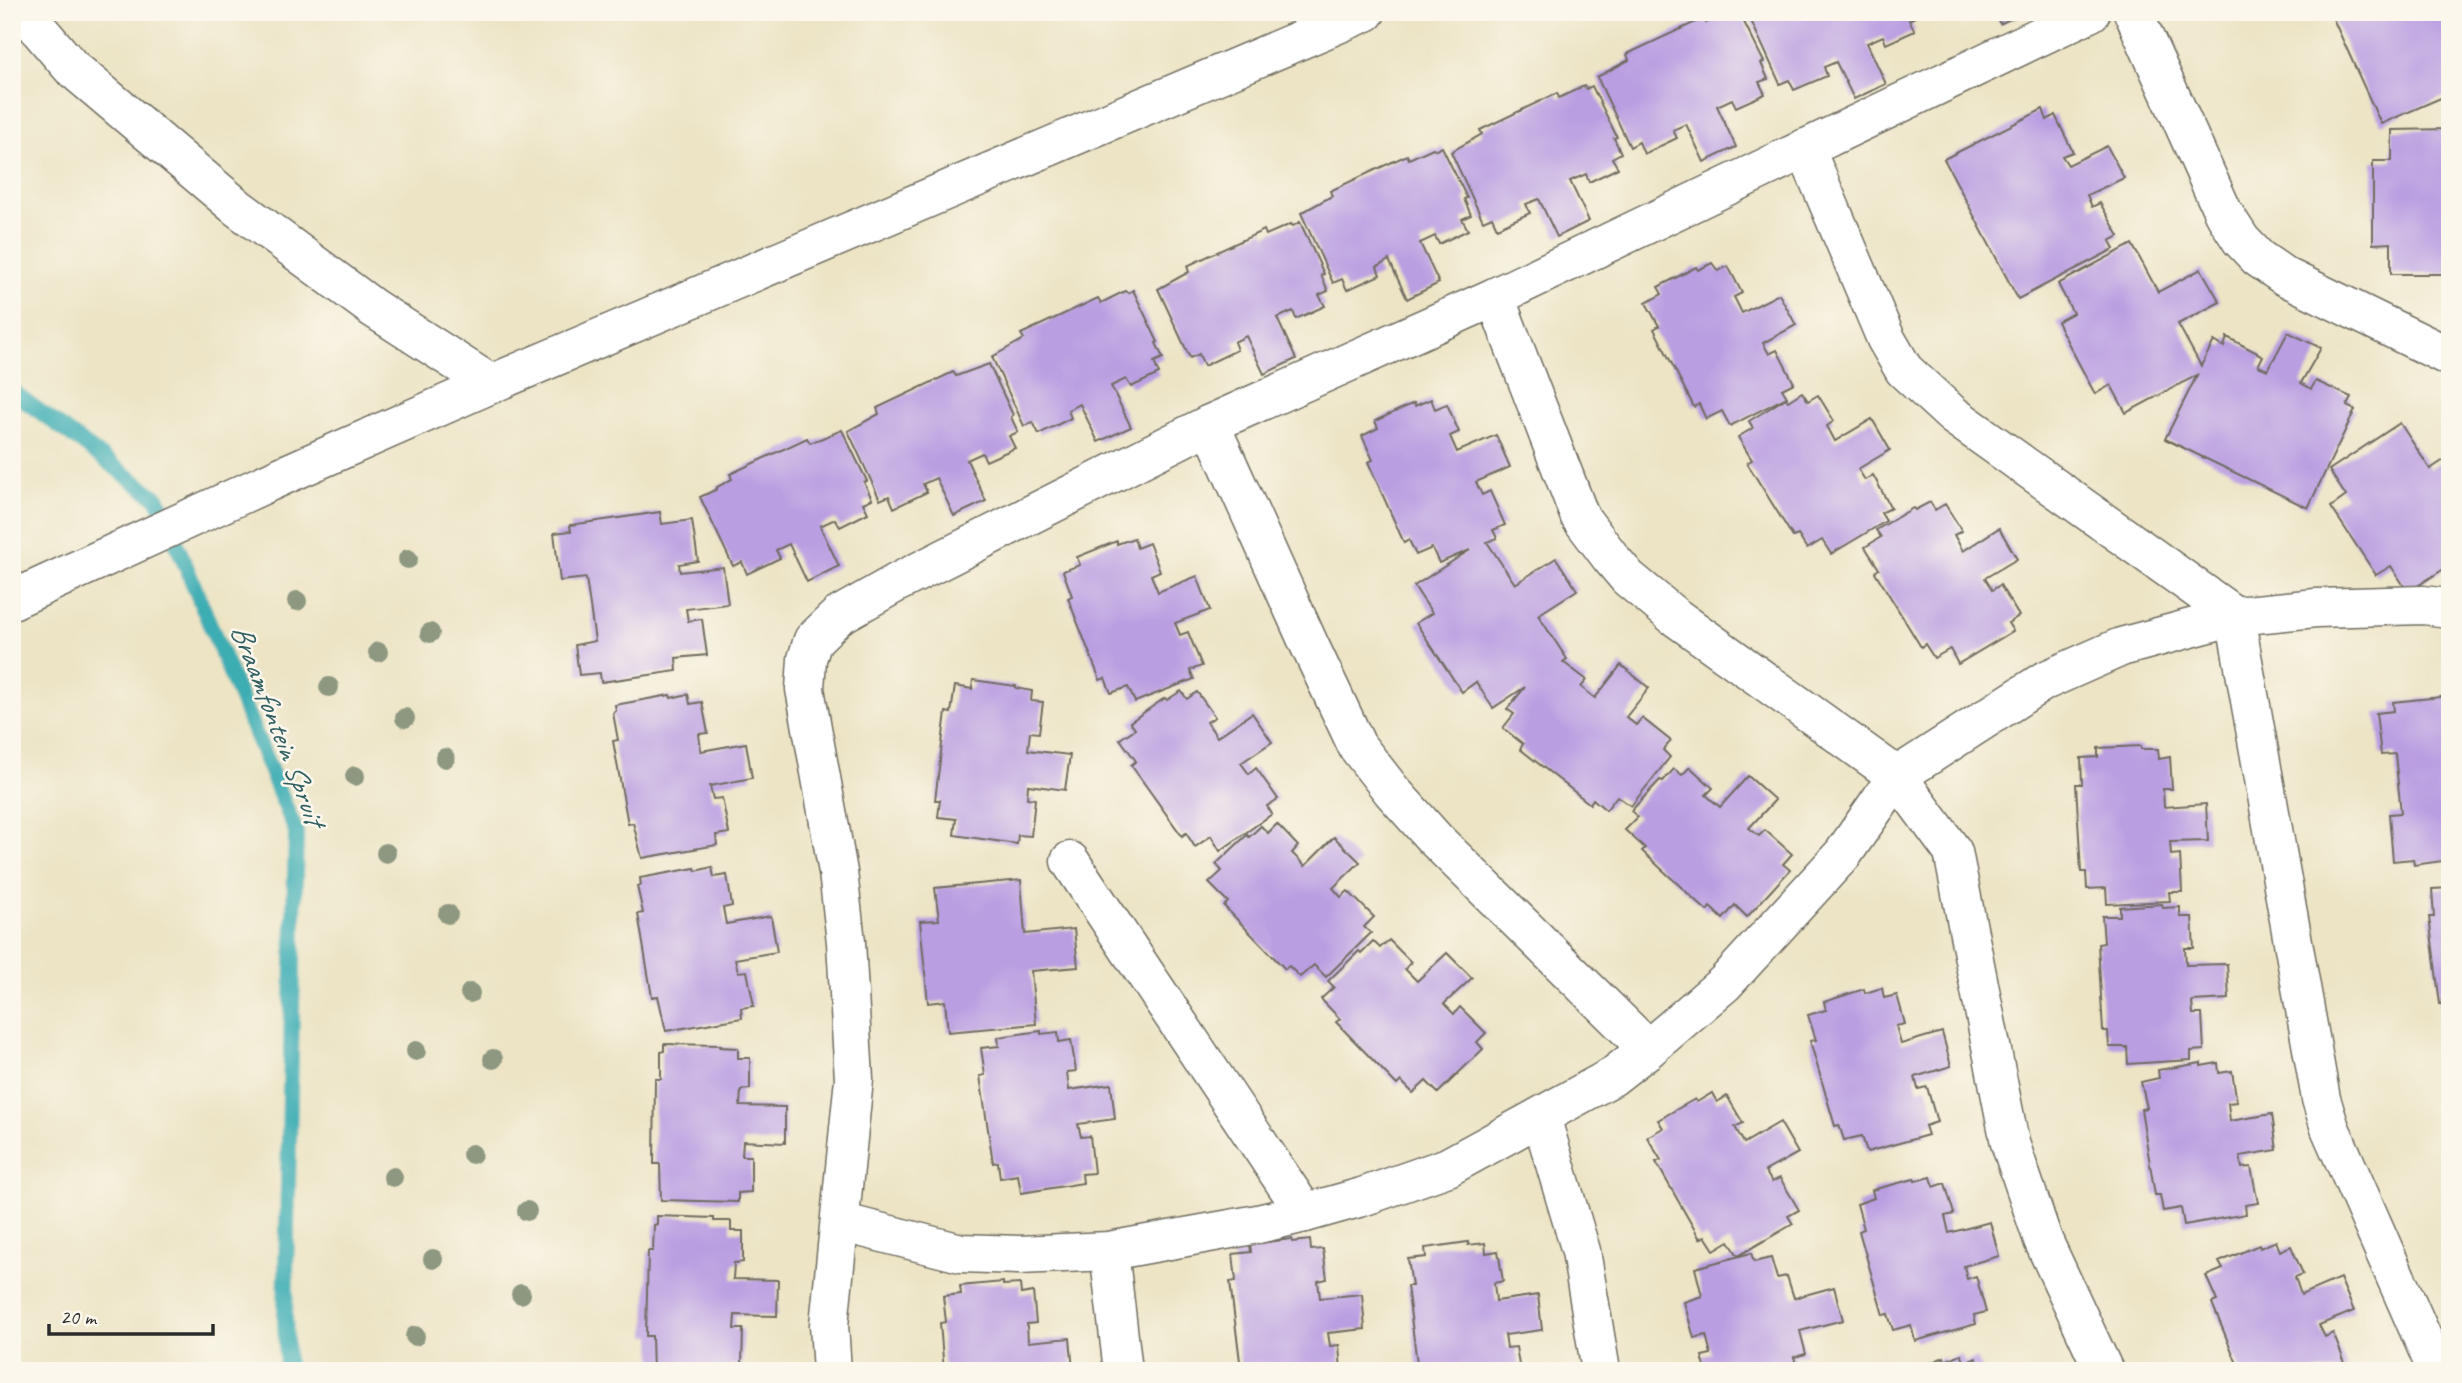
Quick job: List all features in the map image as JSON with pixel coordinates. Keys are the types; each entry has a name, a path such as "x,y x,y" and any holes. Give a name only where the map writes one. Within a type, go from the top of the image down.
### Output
{"street":[{"path":"24,12 71,67 238,208 373,307 491,384"},
{"path":"12,600 491,384 1366,12"},
{"path":"832,1371 829,1325 854,1079 846,942 838,872 805,689 807,659 813,640 838,616 898,582 1210,424 1495,298 2091,12"},
{"path":"2133,12 2223,212 2241,240 2258,258 2284,276 2450,357"},
{"path":"1805,148 1886,339 1904,370 1953,415 2235,616 2321,1099 2330,1128 2437,1371"},
{"path":"1495,298 1580,517 1611,558 1628,578 1674,616 1897,776 1953,852 2010,1143 2043,1240 2104,1371"},
{"path":"1210,424 1357,746 1392,791 1435,839 1648,1049"},
{"path":"840,1222 961,1253 1019,1255 1109,1251 1305,1213 1362,1197 1448,1167 1612,1077 1648,1049 1725,983 1843,854 1897,776 2044,681 2121,647 2235,616 2329,607 2423,605 2450,608"},
{"path":"1070,861 1305,1213"},
{"path":"1541,1117 1581,1251 1601,1371"},
{"path":"1109,1251 1123,1371"}],"building":[{"path":"1729,12 1739,12 1764,62 1761,63 1768,79 1759,82 1765,94 1736,107 1732,99 1717,106 1736,147 1704,162 1686,124 1673,130 1677,138 1644,154 1639,142 1630,147 1597,77 1629,60 1627,54 1704,18 1706,23"},
{"path":"1918,12 1919,15 1909,20 1915,31 1886,44 1883,36 1867,43 1886,84 1854,99 1836,62 1824,67 1827,76 1794,90 1789,80 1780,84 1748,14"},
{"path":"1994,12 2025,12 2000,24"},
{"path":"2330,12 2450,12 2450,94 2381,124"},
{"path":"1584,86 1586,89 1592,86 1617,137 1614,138 1621,153 1612,158 1618,168 1589,182 1586,174 1570,181 1589,221 1557,237 1539,199 1526,204 1530,213 1497,228 1492,217 1483,221 1451,152 1482,134 1480,130 1557,93 1559,98"},
{"path":"2043,109 2047,120 2055,115 2073,152 2062,156 2068,165 2107,146 2124,178 2087,195 2092,207 2100,203 2119,236 2110,241 2114,249 2018,299 1944,159"},
{"path":"2450,129 2450,274 2391,274 2391,243 2373,244 2373,161 2392,161 2392,130"},
{"path":"1442,147 1467,198 1464,199 1471,215 1462,219 1468,230 1439,244 1435,236 1420,243 1439,283 1407,299 1389,260 1377,267 1380,275 1347,290 1342,279 1333,283 1301,213 1332,196 1330,191 1407,155 1409,159 1433,148 1436,150"},
{"path":"1300,222 1324,274 1321,275 1328,291 1319,295 1325,306 1296,319 1293,311 1277,318 1296,359 1264,374 1246,336 1234,342 1237,350 1204,366 1199,354 1190,358 1158,289 1189,272 1187,266 1264,230 1266,235"},
{"path":"2132,244 2158,292 2201,269 2220,302 2178,324 2201,366 2214,341 2224,347 2227,337 2263,356 2258,366 2268,370 2288,332 2321,348 2301,383 2311,389 2316,381 2351,397 2347,406 2355,410 2308,508 2165,439 2197,375 2126,413 2111,385 2095,394 2057,322 2073,313 2058,284"},
{"path":"1712,263 1718,271 1728,266 1742,293 1734,297 1742,313 1779,294 1796,325 1763,343 1769,354 1777,350 1794,383 1782,389 1787,397 1730,426 1722,411 1706,419 1699,404 1694,407 1654,329 1659,326 1646,303 1662,294 1658,287 1696,267 1698,270"},
{"path":"1133,290 1163,358 1154,362 1159,374 1131,387 1126,379 1111,386 1131,427 1098,442 1080,404 1068,410 1071,418 1039,434 1033,422 1024,426 992,357 1024,339 1021,334 1098,298 1101,303"},
{"path":"989,364 1018,432 1009,436 1015,448 986,461 982,453 967,460 986,501 954,516 936,478 923,484 927,492 894,508 889,496 880,500 848,431 879,414 877,408 953,372 956,376"},
{"path":"1802,392 1808,401 1818,395 1834,421 1827,426 1835,441 1872,419 1890,450 1858,469 1865,480 1873,475 1891,508 1881,513 1886,521 1831,554 1822,540 1807,549 1798,535 1793,537 1747,463 1752,460 1738,437 1753,428 1749,421 1786,398 1788,401"},
{"path":"1431,399 1435,409 1447,404 1459,432 1450,436 1457,452 1496,435 1510,467 1476,482 1482,495 1490,491 1505,525 1493,530 1497,538 1487,542 1515,584 1556,558 1577,590 1538,615 1567,659 1563,662 1587,680 1581,687 1595,698 1621,665 1649,688 1626,717 1636,725 1642,718 1671,741 1663,750 1670,757 1631,806 1617,796 1606,810 1593,799 1590,804 1520,749 1523,744 1503,728 1514,714 1507,709 1525,687 1493,708 1476,682 1462,692 1416,623 1432,613 1414,586 1470,550 1439,563 1432,548 1416,555 1409,540 1404,543 1368,462 1373,460 1362,436 1378,428 1375,421 1414,403 1415,406"},
{"path":"2400,423 2430,469 2450,456 2450,565 2408,592 2391,566 2376,575 2331,507 2346,496 2329,470"},
{"path":"842,430 867,481 864,482 872,499 863,503 868,513 840,527 835,519 820,526 839,566 807,582 789,544 776,550 780,558 747,574 742,562 733,566 700,497 732,479 730,474 807,438 810,443"},
{"path":"1930,502 1935,510 1945,504 1962,531 1954,535 1963,551 1999,528 2017,559 1985,578 1992,590 2000,585 2019,616 2008,623 2013,631 1958,664 1950,649 1934,658 1925,644 1921,647 1875,572 1879,569 1865,547 1881,537 1876,530 1913,508 1915,510"},
{"path":"660,512 662,524 692,520 698,561 679,564 680,572 723,567 728,604 686,609 688,621 702,619 707,655 676,658 677,671 601,682 600,673 579,675 575,645 595,641 586,578 560,581 554,533 571,531 570,525"},
{"path":"1134,538 1137,548 1149,543 1160,571 1151,575 1158,592 1197,576 1210,610 1175,623 1180,635 1188,632 1202,666 1190,670 1194,679 1135,702 1128,687 1111,693 1105,678 1100,680 1068,598 1072,596 1063,571 1080,565 1077,557 1117,541 1117,544"},
{"path":"973,680 1032,691 1031,701 1043,702 1039,733 1030,732 1028,750 1070,755 1065,790 1028,785 1027,798 1035,799 1031,836 1018,835 1017,844 954,835 956,819 938,817 940,800 935,800 946,712 951,713 955,686 972,689"},
{"path":"1181,691 1187,699 1197,692 1215,717 1207,722 1217,737 1252,713 1272,742 1241,763 1249,774 1256,768 1278,799 1267,806 1272,814 1220,851 1211,836 1195,847 1186,833 1182,836 1131,765 1136,761 1120,739 1135,729 1130,722 1165,698 1167,700"},
{"path":"688,694 690,704 702,702 708,733 699,734 701,751 746,743 752,778 710,786 713,799 722,798 729,833 716,835 717,845 642,858 633,823 628,824 613,741 618,740 613,713 616,711 615,705"},
{"path":"2450,696 2450,860 2414,865 2413,859 2393,861 2389,814 2401,813 2395,754 2381,755 2376,713 2394,711 2393,702"},
{"path":"2141,746 2141,749 2158,749 2159,759 2170,757 2172,789 2163,789 2164,807 2206,804 2208,841 2170,842 2171,855 2180,854 2182,892 2169,892 2170,901 2107,904 2106,888 2087,889 2086,872 2081,872 2076,784 2082,784 2081,758 2098,757 2098,748"},
{"path":"1690,767 1713,788 1706,795 1720,807 1748,776 1775,800 1749,828 1759,836 1765,830 1792,854 1783,864 1790,870 1747,917 1735,905 1723,919 1710,907 1707,911 1642,851 1645,848 1625,830 1638,817 1631,811 1660,780 1663,781 1674,769 1682,775"},
{"path":"1277,824 1298,846 1292,853 1305,866 1334,837 1360,862 1333,888 1341,897 1348,891 1374,917 1364,927 1371,933 1326,977 1314,965 1300,977 1289,966 1285,969 1224,906 1228,902 1209,883 1222,871 1216,864 1247,835 1249,837 1261,826 1268,833"},
{"path":"712,867 714,877 727,875 732,906 723,908 726,924 771,916 777,952 735,959 738,972 747,971 754,1006 741,1008 742,1018 666,1031 658,996 652,997 638,914 643,913 637,886 641,885 640,878"},
{"path":"1021,880 1025,934 1074,929 1078,967 1031,971 1036,1024 948,1032 945,1001 928,1003 920,921 939,920 935,888"},
{"path":"2450,888 2448,1022 2446,1004 2440,1004 2429,917 2434,917 2432,889"},
{"path":"2162,904 2163,908 2180,907 2180,917 2192,917 2194,948 2185,948 2186,965 2227,964 2229,999 2192,1001 2193,1014 2202,1014 2204,1050 2191,1051 2191,1060 2128,1064 2127,1047 2109,1047 2108,1031 2103,1031 2098,944 2104,943 2102,916 2120,916 2120,907"},
{"path":"1389,940 1411,962 1405,969 1417,981 1447,953 1472,978 1444,1004 1454,1014 1460,1007 1486,1033 1477,1042 1483,1049 1438,1093 1426,1081 1413,1093 1401,1081 1397,1085 1336,1022 1340,1019 1321,999 1334,987 1328,981 1359,951 1361,953 1373,941 1380,948"},
{"path":"1882,988 1884,998 1897,995 1905,1024 1896,1026 1901,1044 1942,1032 1951,1066 1915,1077 1918,1089 1927,1087 1937,1122 1925,1126 1928,1135 1867,1152 1862,1136 1844,1140 1839,1125 1835,1126 1810,1041 1816,1040 1808,1015 1826,1010 1824,1002 1864,989 1865,993"},
{"path":"1041,1031 1041,1034 1058,1032 1059,1042 1071,1040 1076,1071 1067,1072 1069,1090 1111,1084 1115,1119 1078,1124 1081,1137 1090,1136 1094,1173 1082,1174 1083,1183 1021,1193 1018,1175 1000,1178 998,1162 993,1163 980,1076 985,1075 981,1048 999,1046 998,1037"},
{"path":"664,1044 738,1048 738,1058 750,1058 750,1089 741,1090 740,1106 785,1107 785,1143 743,1141 742,1156 751,1156 751,1192 738,1193 738,1202 661,1200 660,1164 654,1164 655,1079 661,1079 661,1052 664,1051"},
{"path":"2201,1063 2201,1066 2218,1063 2219,1073 2232,1071 2237,1102 2228,1103 2230,1121 2272,1114 2277,1150 2240,1156 2242,1168 2251,1167 2258,1203 2245,1205 2246,1214 2184,1225 2181,1208 2163,1211 2160,1195 2155,1195 2141,1109 2147,1108 2141,1082 2159,1078 2158,1070"},
{"path":"1712,1093 1717,1102 1727,1096 1743,1123 1735,1127 1744,1143 1780,1122 1798,1153 1765,1171 1772,1182 1780,1178 1799,1210 1788,1216 1793,1224 1738,1256 1729,1241 1714,1250 1705,1236 1700,1239 1656,1162 1661,1160 1647,1137 1663,1128 1658,1120 1695,1099 1697,1102"},
{"path":"1931,1177 1934,1187 1945,1183 1954,1214 1945,1216 1949,1233 1990,1222 1999,1256 1964,1266 1967,1279 1976,1276 1986,1312 1974,1315 1976,1324 1915,1341 1911,1325 1893,1330 1888,1314 1883,1315 1859,1231 1864,1229 1857,1204 1874,1198 1872,1190"},
{"path":"657,1216 731,1221 731,1231 743,1231 743,1262 734,1263 733,1279 778,1280 777,1316 735,1315 734,1329 743,1329 742,1365 730,1365 730,1371 653,1371 652,1336 646,1336 648,1251 653,1251"},
{"path":"1292,1239 1293,1242 1310,1240 1311,1250 1323,1249 1327,1279 1318,1281 1320,1298 1362,1294 1365,1329 1328,1333 1330,1346 1339,1345 1341,1371 1241,1369 1230,1282 1236,1281 1233,1254 1251,1252 1250,1244"},
{"path":"2276,1241 2280,1251 2291,1246 2303,1274 2295,1277 2301,1295 2340,1278 2354,1311 2319,1325 2325,1337 2333,1333 2347,1368 2340,1371 2240,1371 2212,1303 2217,1301 2206,1276 2223,1269 2219,1262 2259,1245 2260,1248"},
{"path":"1468,1242 1468,1245 1485,1243 1486,1253 1498,1251 1503,1281 1494,1283 1496,1301 1538,1295 1542,1330 1505,1335 1507,1348 1516,1347 1520,1371 1418,1371 1407,1286 1412,1286 1408,1259 1426,1257 1425,1248"},
{"path":"1751,1253 1754,1262 1771,1258 1777,1278 1787,1276 1794,1298 1834,1287 1843,1320 1800,1331 1806,1354 1794,1357 1798,1371 1706,1371 1702,1356 1711,1354 1706,1335 1694,1338 1684,1302 1702,1296 1695,1268"},
{"path":"1003,1282 1003,1285 1020,1284 1021,1294 1033,1292 1036,1323 1027,1324 1028,1342 1070,1338 1073,1371 944,1371 940,1323 946,1322 943,1296 961,1294 960,1286"},
{"path":"1961,1354 1965,1363 1976,1358 1982,1371 1912,1371 1944,1357 1945,1361"}],"waterway":[{"name":"Braamfontein Spruit","path":"12,391 158,499 296,832 285,1317 287,1371"}]}
